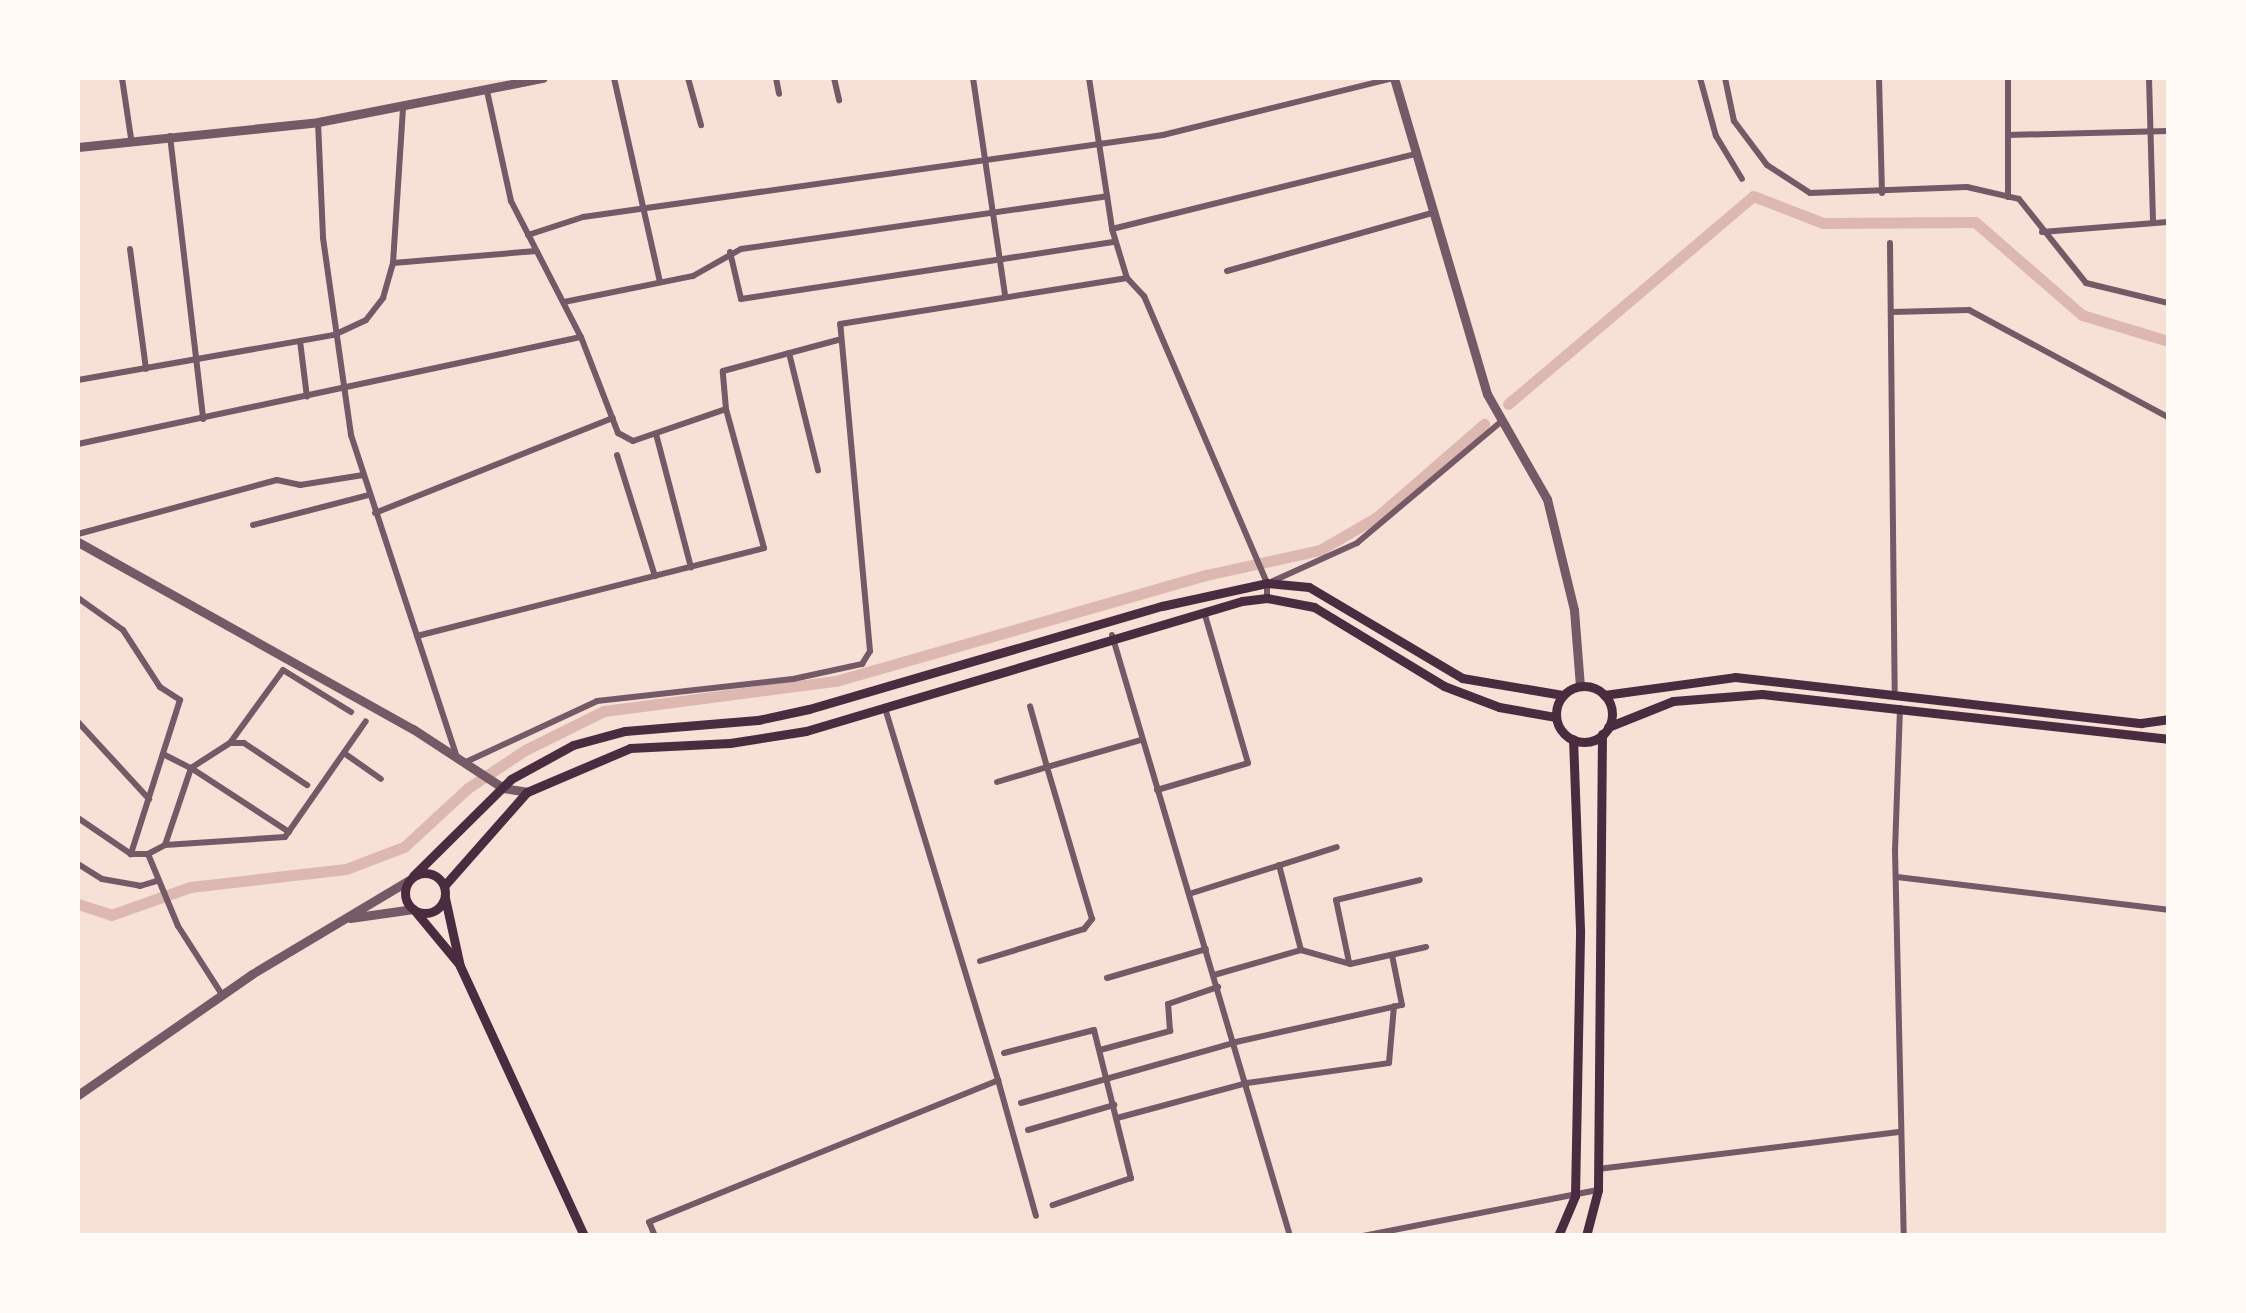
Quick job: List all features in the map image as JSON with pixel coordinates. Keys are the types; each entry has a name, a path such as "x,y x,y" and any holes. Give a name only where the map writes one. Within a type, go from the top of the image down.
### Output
{"main road":[{"path":"460,966 406,898 411,878 501,786 573,744 626,731 758,720 1020,646 1267,583 1309,587 1462,678 1563,694 1580,686 1604,695 1735,676 1895,690 2141,722 2168,719"},
{"path":"444,886 527,792 630,748 749,740 884,706 1112,635 1267,598 1314,607 1444,686 1498,706 1556,717 1573,739 1580,929 1576,1196 1560,1235"},
{"path":"1020,646 1024,662"},
{"path":"1556,717 1563,694"},
{"path":"1573,739 1605,731 1673,701 1718,694 1900,706 2168,739"},
{"path":"1586,1236 1598,1190 1605,731 1611,710 1604,695"},
{"path":"411,878 431,873 444,886 460,966 584,1236"},
{"path":"414,910 432,911 445,898"}],"street":[{"path":"122,78 131,138"},
{"path":"78,147 131,138 318,122 543,78"},
{"path":"614,78 660,282"},
{"path":"688,78 701,125"},
{"path":"776,78 779,94"},
{"path":"834,78 839,100"},
{"path":"973,78 1005,296"},
{"path":"1089,78 1112,229 1127,278 1136,284 1267,583 1267,598"},
{"path":"528,235 575,219 1099,145 1394,78 1486,394 1548,499 1574,610 1580,686"},
{"path":"1700,78 1716,136 1742,179"},
{"path":"1725,78 1734,121 1767,165 1810,193 1967,187 2020,199 2042,232 2086,282 2168,303"},
{"path":"1879,78 1882,193"},
{"path":"2008,78 2008,197"},
{"path":"2149,78 2153,223"},
{"path":"487,91 512,201 581,337 613,418 627,441 726,409"},
{"path":"78,380 334,335 366,320 383,298 393,263 403,107"},
{"path":"318,122 334,335 342,390 363,475 456,754"},
{"path":"2008,135 2168,131"},
{"path":"170,135 192,361 203,418"},
{"path":"1112,229 1416,154"},
{"path":"564,302 693,276 730,252 1107,196"},
{"path":"1227,271 1432,212"},
{"path":"2042,232 2168,222"},
{"path":"730,252 741,299 1115,242"},
{"path":"1890,243 1895,690"},
{"path":"130,248 146,368"},
{"path":"393,263 537,252"},
{"path":"468,761 597,701 793,679 868,658 838,340 840,324 1127,278"},
{"path":"1892,312 1969,310 2168,417"},
{"path":"78,444 581,337"},
{"path":"417,636 764,548 726,409 726,367 838,340"},
{"path":"300,341 307,397"},
{"path":"789,353 818,470"},
{"path":"375,513 613,418"},
{"path":"1267,583 1357,543 1503,420"},
{"path":"656,434 691,567"},
{"path":"616,456 655,576"},
{"path":"78,534 277,480 300,486 363,475"},
{"path":"253,525 370,494"},
{"path":"78,542 456,754 501,786 527,792"},
{"path":"78,598 122,630 160,687 180,700 131,854"},
{"path":"1156,790 1248,763 1204,611"},
{"path":"1112,635 1156,790 1236,1042 1290,1236"},
{"path":"165,845 190,768 230,743 284,670 352,712"},
{"path":"884,706 1036,1216"},
{"path":"980,962 1084,929 1092,919 1030,706"},
{"path":"1900,706 1896,877 1904,1236"},
{"path":"78,818 131,854 148,854 165,845 289,832 366,721"},
{"path":"78,722 150,800"},
{"path":"997,782 1141,740"},
{"path":"230,743 244,743 307,785"},
{"path":"344,753 381,780"},
{"path":"163,754 289,832"},
{"path":"1189,894 1337,847"},
{"path":"148,854 156,881 224,997"},
{"path":"78,864 102,879 140,886 156,881"},
{"path":"1279,865 1301,950"},
{"path":"1896,877 2168,910"},
{"path":"78,1095 338,920 411,878"},
{"path":"1350,964 1336,900 1420,880"},
{"path":"338,920 414,910"},
{"path":"1214,975 1301,950 1350,964 1426,947"},
{"path":"1107,978 1206,949"},
{"path":"1021,1104 1236,1042 1394,1006 1405,1001 1392,955"},
{"path":"1100,1050 1170,1031 1168,1004 1218,987"},
{"path":"1117,1118 1247,1083 1389,1063 1394,1006"},
{"path":"1004,1053 1090,1027 1100,1050 1131,1178 1053,1205"},
{"path":"655,1236 649,1222 998,1080"},
{"path":"1028,1130 1114,1105"},
{"path":"1598,1170 1901,1132"},
{"path":"1363,1236 1598,1190"}],"waterway":[{"path":"1508,404 1753,196 1823,223 1975,222 2082,315 2168,341"},
{"path":"78,904 111,915 190,887 346,869 404,847 468,788 525,750 604,711 836,681 1206,575 1320,550 1377,517 1484,424"}]}
